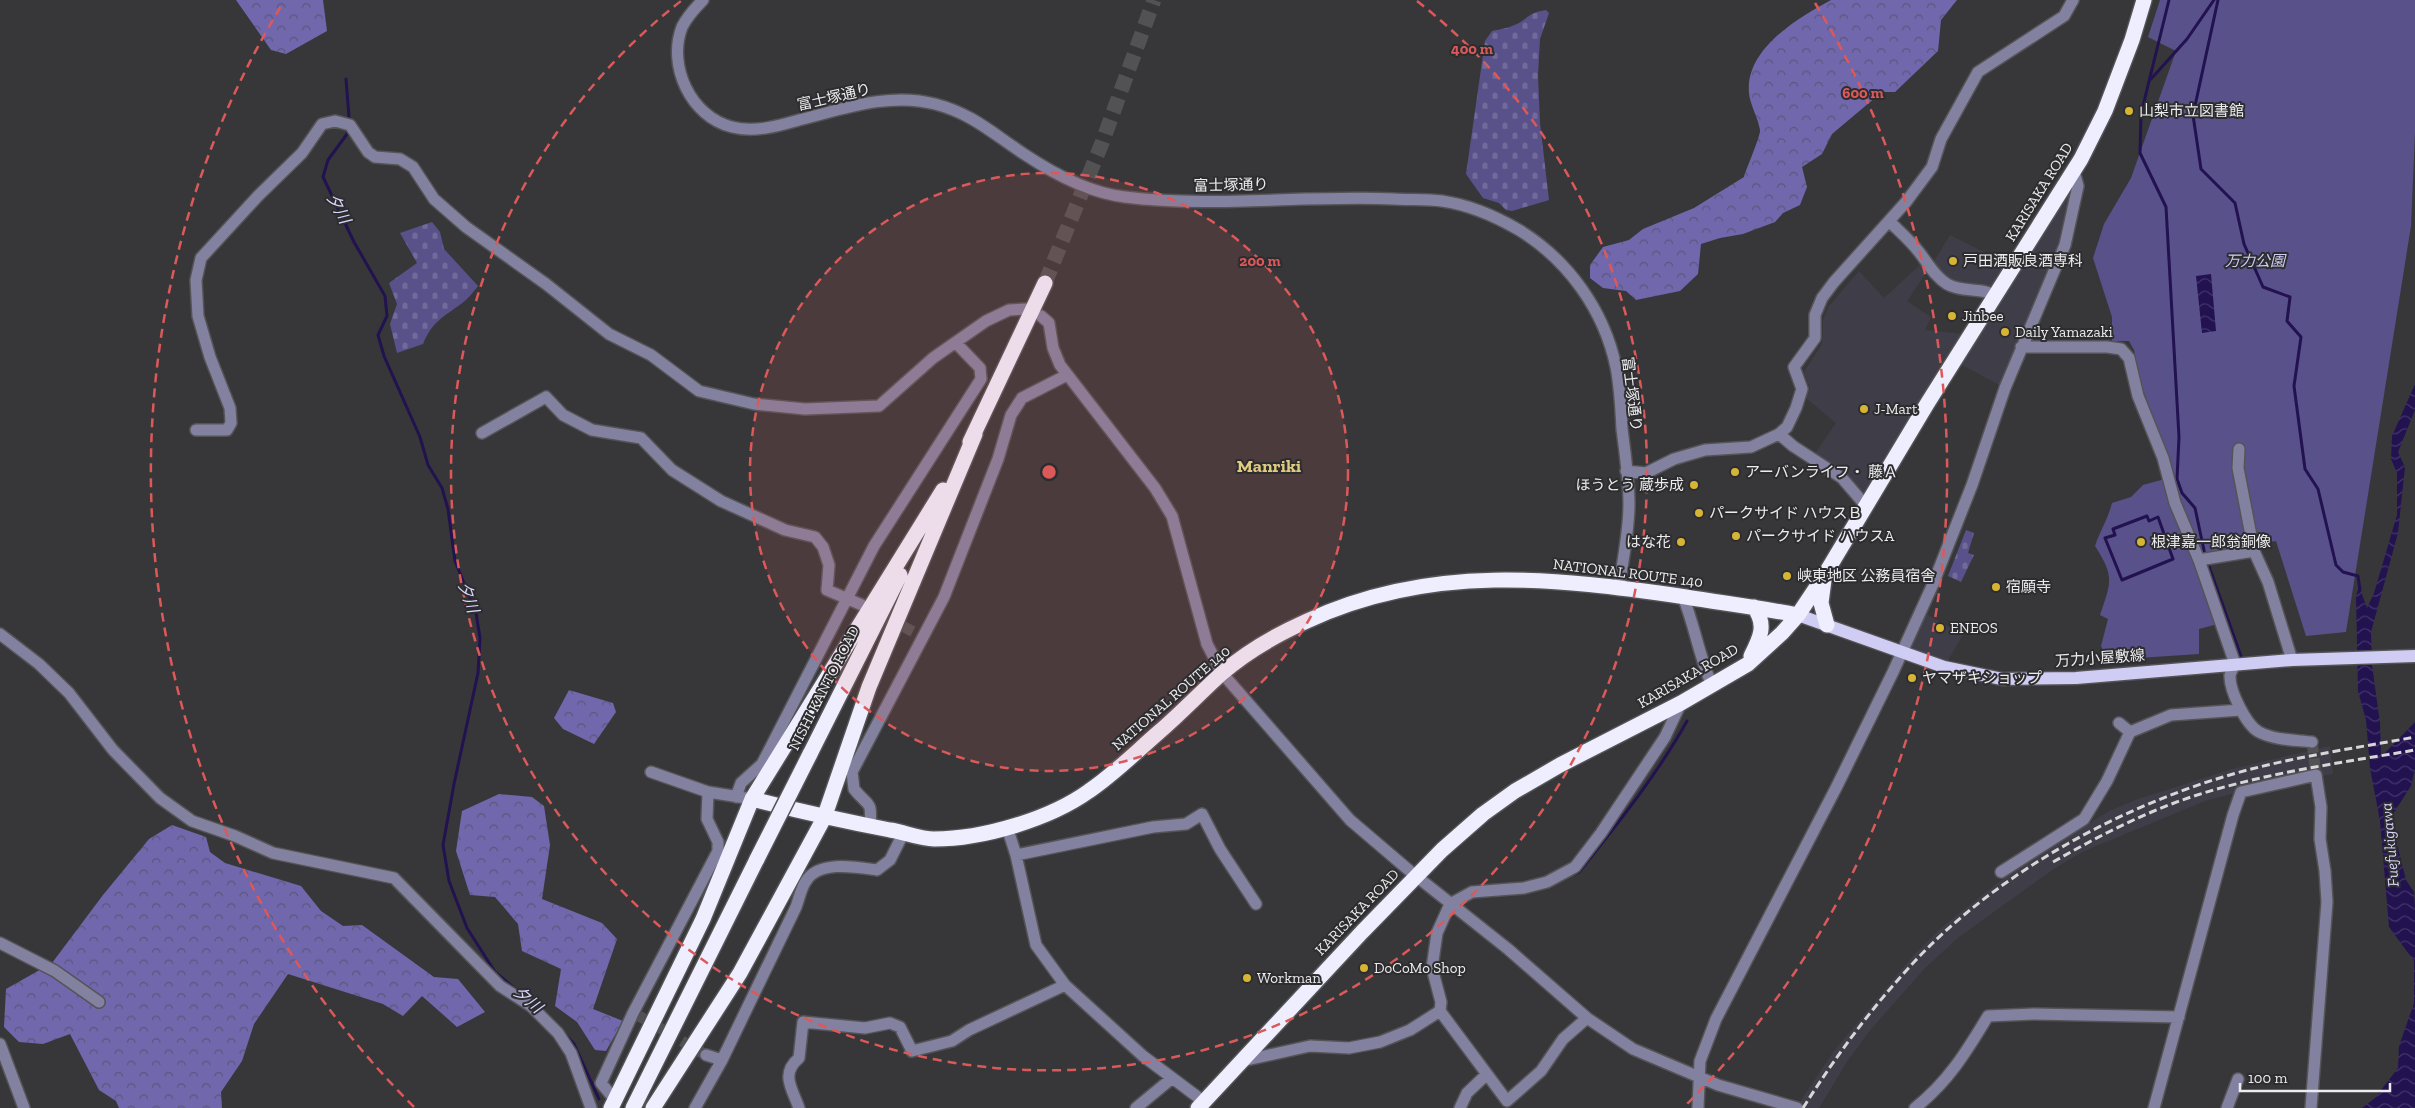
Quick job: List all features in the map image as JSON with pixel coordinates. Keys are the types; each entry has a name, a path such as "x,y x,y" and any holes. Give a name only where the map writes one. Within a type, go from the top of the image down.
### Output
{"highway":[{"name":"KARISAKA ROAD","path":"1201,1105 1238,1062 1416,875 1483,814 1515,791 1560,765 1681,703 1748,664 1798,615 2074,171 2105,111 2132,40 2144,0"},
{"name":"NISHI KANTO ROAD","path":"633,1108 945,486 975,434 1045,283"},
{"path":"653,1108 740,973 824,818 869,687 975,434"},
{"path":"611,1101 703,919 752,799 945,486"},
{"path":"1824,576 1821,603 1828,624"},
{"name":"NATIONAL ROUTE 140","path":"752,799 824,818 904,832 932,839 969,836 1007,828 1052,812 1089,791 1156,734 1222,673 1271,640 1308,620 1346,606 1412,587 1478,580 1538,580 1618,586 1798,615"},
{"path":"1748,664 1763,628 1762,620 1754,607"}],"main road":[{"name":"万力小屋敷線","path":"1798,615 1828,624 1902,653 1962,672 2002,679 2076,678 2296,659 2415,656"}],"street":[{"name":"富士塚通り","path":"703,0 694,9 683,27 678,46 678,64 683,82 693,101 709,115 730,127 757,130 861,104 917,100 962,112 974,118 1057,175 1119,196 1162,201 1346,197 1441,201 1478,210 1504,221 1552,253 1586,296 1599,318 1616,368 1629,505 1618,586"},
{"path":"1626,471 1646,473 1674,459 1704,450 1751,447 1779,434 1796,408 1802,389 1794,367 1814,338 1815,315 1822,298 1889,221 1932,167 1941,139 1978,72 2064,16 2073,0"},
{"path":"196,430 227,430 232,423 230,408 210,357 198,316 196,280 201,258 258,196 302,152 322,124 335,121 350,125 368,152 375,157 400,158 413,167 434,198 466,227 546,284 609,334 651,355 699,391 754,404 806,409 879,406 933,358 986,321 1009,310 1027,309"},
{"path":"1698,1108 1700,1062 1716,1019 1837,786 1902,653 1933,584 2021,348 2064,245 2078,186 2074,171"},
{"path":"1889,221 1909,240 1929,268 1944,282 1957,289 1978,291 1995,296"},
{"path":"1041,316 1049,322 1053,333 1054,348 1060,365 1155,488 1172,516 1207,644 1222,673 1350,820 1450,904 1508,949 1588,1018 1632,1049 1699,1078 1797,1108"},
{"path":"736,797 740,783 762,764 874,546 981,378 980,368 956,343"},
{"path":"2021,348 2121,348 2130,358 2138,396 2163,458 2174,503 2204,559 2235,664 2230,674 2233,692 2241,710 2256,731 2265,735 2312,742"},
{"path":"870,826 871,808 868,801 854,789 852,772 944,597 998,459 1011,415 1022,398 1067,375"},
{"path":"482,433 546,397 563,415 592,430 641,438 672,470 721,501 784,530 814,538 823,547 829,565 827,590 862,605"},
{"path":"1779,434 1793,446 1842,478 1866,506"},
{"path":"2239,449 2238,468 2254,551 2268,582 2296,659"},
{"path":"2204,559 2254,551"},
{"path":"1683,597 1693,622 1706,673 1712,685"},
{"path":"0,634 39,664 69,693 113,750 160,798 192,822 235,836 273,853 394,878 500,986 531,1006 558,1033 571,1052 591,1108"},
{"path":"1588,1018 1562,1039 1541,1071 1507,1101 1440,1011 1441,1002 1432,968 1437,933 1450,904 1472,892 1524,888 1548,882 1575,867 1601,833 1665,736 1681,703"},
{"path":"2001,872 2084,819 2107,781 2130,732 2171,715 2241,710"},
{"path":"2118,723 2130,732"},
{"path":"650,772 708,792 752,799"},
{"path":"2154,1108 2233,814 2241,792 2316,775 2321,807 2320,839 2327,902 2311,1108"},
{"path":"611,1101 601,1083 718,851 718,842 707,819 708,792"},
{"path":"1016,855 1144,828 1186,824 1202,814 1220,849 1256,904"},
{"path":"1007,828 1016,855 1036,945 1065,985 1201,1105"},
{"path":"695,1108 722,1060 796,907 805,881 812,873 821,869 845,867 877,870 890,860 904,832"},
{"path":"0,942 30,960 55,971 100,1002"},
{"path":"799,1108 787,1074 790,1066 799,1058 803,1022 865,1028 890,1024 900,1027 912,1051 952,1041 969,1030 1065,985"},
{"path":"1238,1062 1310,1046 1349,1048 1380,1042 1410,1030 1440,1011"},
{"path":"1915,1108 1944,1083 1963,1060 1988,1016 2034,1014 2179,1017"},
{"path":"0,1044 4,1068 24,1108"},
{"path":"706,1055 722,1060"},
{"path":"1460,1108 1467,1093 1487,1074"},
{"path":"1136,1108 1171,1079"},
{"path":"2227,1108 2238,1079"},
{"path":"583,1087 584,1108"}],"shaded area":[{"path":"2074,171 2065,245 2005,388 1955,361"},
{"path":"1950,235 2010,265 1992,289 1960,287 1930,268"},
{"path":"1922,263 1928,270 1907,301 1931,317 1925,330 1964,334 1863,500 1812,458 1836,423 1806,398 1810,388 1804,372 1822,344 1823,320 1829,306 1859,271 1884,298"},
{"path":"1921,611 1963,635 1944,667 1902,653"},
{"path":"2330,746 2333,774 2238,792 2205,801 2084,851 2052,870 1959,937 1925,968 1872,1028 1848,1060 1819,1108 1796,1108 1834,1051 1912,957 1941,928 2010,873 2109,811 2138,799 2232,769"}],"green space":[{"path":"236,0 323,0 327,31 286,54 271,50"},
{"path":"1831,0 1957,0 1941,20 1938,51 1895,92 1882,92 1832,134 1822,154 1802,167 1807,187 1800,205 1783,213 1775,222 1743,234 1701,244 1698,274 1680,291 1636,300 1626,291 1603,288 1590,278 1590,265 1603,247 1629,240 1643,229 1694,208 1744,177 1760,133 1749,93 1750,77 1755,62 1764,49 1789,26"},
{"name":"万力公園","path":"2160,0 2415,0 2415,133 2411,226 2346,632 2306,636 2276,541 2201,555 2218,624 2199,629 2199,654 2108,660 2101,646 2108,619 2100,615 2107,595 2109,580 2106,565 2095,546 2112,503 2131,497 2143,485 2172,477 2141,383 2134,350 2129,341 2112,341 2112,317 2093,258 2104,224 2131,178 2176,51 2148,37"},
{"path":"1546,10 1549,13 1540,39 1538,75 1540,123 1549,200 1512,211 1506,210 1499,203 1483,198 1466,174 1485,41 1492,31 1514,25 1532,14"},
{"path":"432,222 440,232 444,249 478,286 466,300 434,325 423,344 397,353 390,324 397,304 389,283 417,263 400,233"},
{"path":"1966,530 1974,533 1968,553 1974,555 1961,582 1948,576"},
{"path":"569,690 613,703 616,712 594,744 563,729 554,718"},
{"path":"499,794 532,797 544,806 550,845 542,899 602,923 617,939 593,1009 623,1021 606,1051 595,1050 577,1022 555,1006 561,969 522,951 518,924 495,897 470,895 456,851 462,811"},
{"path":"172,825 206,837 210,852 225,863 301,886 321,911 343,926 362,925 434,977 458,979 485,1012 457,1027 422,996 403,1016 383,1004 288,974 254,1024 242,1061 221,1092 222,1108 119,1108 116,1101 99,1090 70,1034 43,1044 19,1042 4,1027 6,989 52,963 103,895 149,839"}],"water":[{"path":"2211,274 2216,331 2202,333 2196,276"},
{"name":"Fuefukigawa","path":"2415,384 2415,410 2398,452 2405,467 2398,533 2371,632 2372,665 2380,723 2381,757 2415,722 2415,769 2411,786 2393,814 2394,832 2406,880 2414,892 2415,1108 2362,1108 2375,1098 2398,1068 2399,1046 2414,1003 2414,961 2389,927 2380,821 2370,768 2366,720 2358,691 2356,596 2359,586 2367,608 2374,593 2397,515 2397,473 2391,459 2392,436"}],"waterway":[{"path":"2169,0 2141,114 2140,153 2166,207 2179,437 2177,479 2182,493 2195,508 2205,555"},
{"path":"2151,79 2187,39 2214,0"},
{"path":"2218,0 2193,115 2201,169 2235,203 2244,244 2263,287 2290,297 2287,321 2301,337 2294,386 2305,469 2318,489 2336,565 2343,572 2358,576 2360,590"},
{"name":"夕川","path":"346,79 349,117 347,134 328,160 323,177 354,242 385,296 387,316 378,335 384,356 420,437 428,465 442,488 448,509 455,561 476,613 480,638 478,673 443,845 449,881 467,928 495,972 519,992"},
{"path":"2147,516 2149,521 2158,517 2173,559 2122,580 2105,538 2115,535 2113,529 2147,516"},
{"path":"2207,561 2242,659"},
{"path":"1574,874 1579,872 1636,798 1663,760 1687,721"},
{"name":"夕川","path":"564,1033 574,1044 599,1099"}],"tunnel":[{"path":"1045,283 1102,143 1154,0"},
{"path":"874,611 923,637"},
{"path":"2312,742 2316,775"},
{"path":"639,1016 706,1055"}],"railway":[{"path":"1803,1108 1855,1032 1915,961 1981,901 2018,874 2057,850 2139,808 2223,777 2294,759 2415,737"},
{"path":"2053,862 2120,826 2155,810 2191,797 2274,775 2415,750"}],"place":[{"name":"山梨市立図書館","path":"2129,111"},
{"name":"戸田酒販良酒専科","path":"1953,261"},
{"name":"Jinbee","path":"1952,316"},
{"name":"Daily Yamazaki","path":"2005,332"},
{"name":"J-Mart","path":"1864,409"},
{"name":"アーバンライフ・ 藤Ａ","path":"1735,472"},
{"name":"ほうとう 蔵歩成","path":"1694,485"},
{"name":"パークサイド ハウスＢ","path":"1699,513"},
{"name":"パークサイド ハウスA","path":"1736,536"},
{"name":"はな花","path":"1681,542"},
{"name":"根津嘉一郎翁銅像","path":"2141,542"},
{"name":"峡東地区 公務員宿舎","path":"1787,576"},
{"name":"宿願寺","path":"1996,587"},
{"name":"ENEOS","path":"1940,628"},
{"name":"ヤマザキショップ","path":"1912,678"},
{"name":"DoCoMo Shop","path":"1364,968"},
{"name":"Workman","path":"1247,978"}],"district":[{"name":"Manriki","path":"1269,466"}]}
